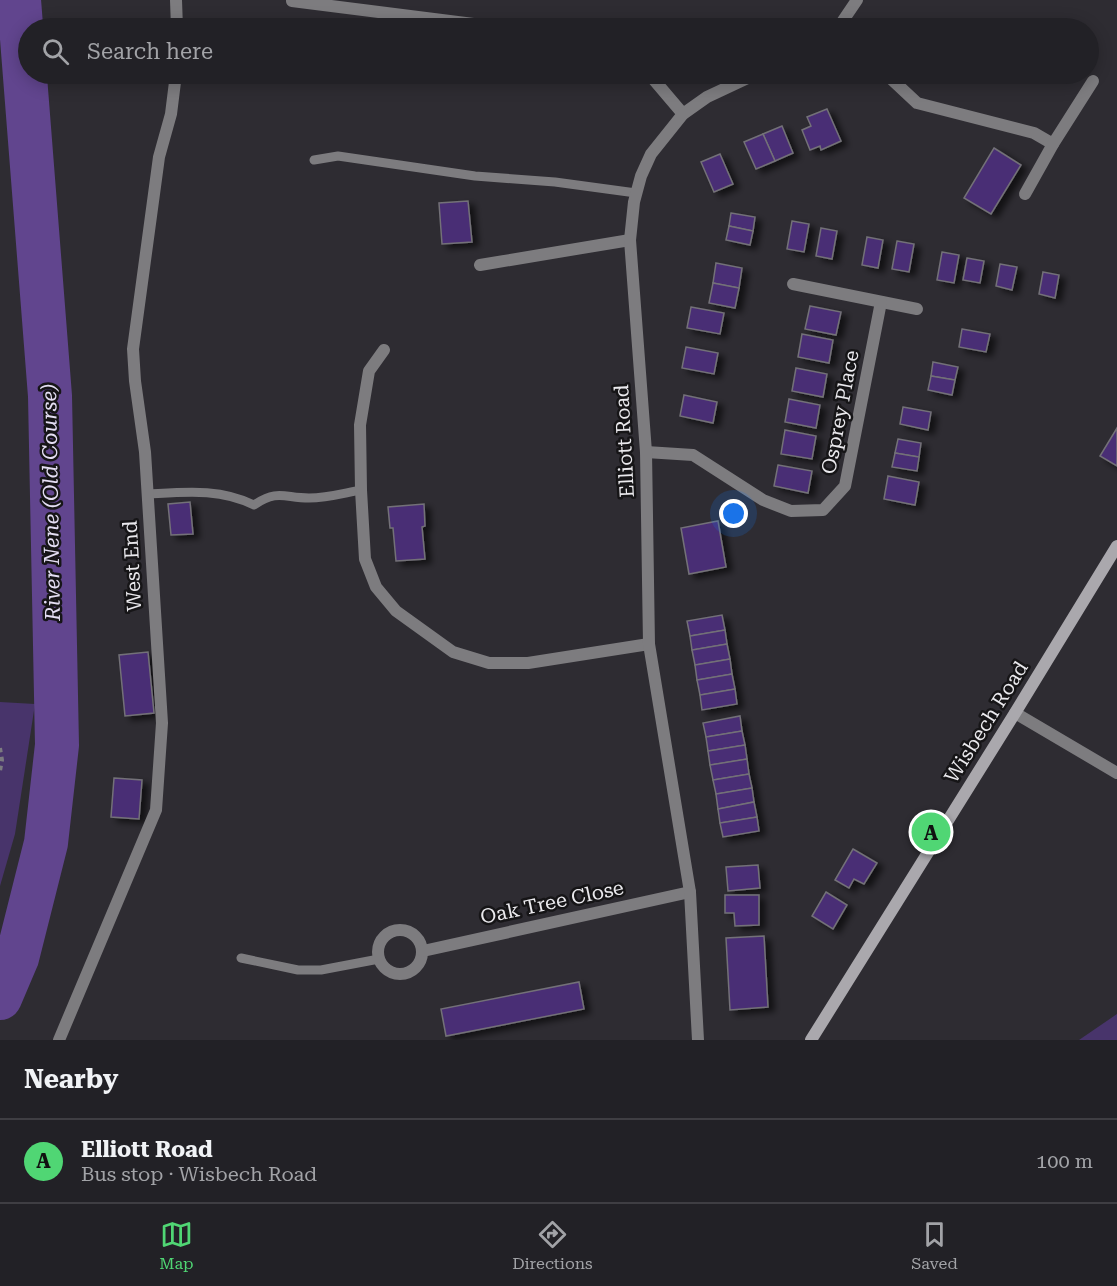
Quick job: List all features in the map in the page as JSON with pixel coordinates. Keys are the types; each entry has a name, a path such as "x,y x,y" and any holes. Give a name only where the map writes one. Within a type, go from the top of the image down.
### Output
{"main road":[{"name":"Wisbech Road","path":"811,1040 1016,713 1117,546"}],"street":[{"path":"176,0 177,18"},
{"path":"845,18 857,0"},
{"path":"292,1 426,18"},
{"name":"West End","path":"59,1040 156,810 162,723 145,452 133,350 159,157 171,114 175,84"},
{"path":"658,84 683,114"},
{"name":"Elliott Road","path":"698,1040 690,892 649,644 646,452 630,240 636,193 651,154 683,114 707,97 735,84"},
{"path":"897,84 917,103 1034,133 1053,144"},
{"path":"1025,194 1091,84"},
{"path":"480,264 630,240"},
{"path":"793,284 917,309"},
{"name":"Osprey Place","path":"646,452 693,455 763,500 791,511 823,510 845,486 881,302"},
{"path":"384,350 369,371 360,425 362,490 366,559 376,587 396,611 453,652 489,663 528,663 649,644"},
{"path":"1016,713 1117,773"},
{"name":"Oak Tree Close","path":"423,951 690,892"},
{"path":"398,930 410,932 419,939 423,951 421,962 413,971 402,975 390,973 382,966 378,954 380,943 387,934 398,930"}],"lane":[{"path":"314,160 338,156 475,176 555,182 636,193"},
{"path":"148,494 211,492 233,496 254,505 271,495 309,498 362,490"},
{"path":"241,958 298,970 321,970 380,959"}],"path":[{"path":"0,748 2,760 0,771"}],"shaded area":[{"path":"0,702 35,704 15,834 0,886"},
{"path":"1117,1014 1117,1040 1079,1040"}],"building":[{"path":"827,109 841,141 821,150 820,146 810,150 802,130 811,126 807,117"},
{"path":"782,126 793,153 775,161 763,134"},
{"path":"763,134 775,161 756,169 744,142"},
{"path":"994,148 1021,165 991,214 964,198"},
{"path":"720,154 733,184 714,192 701,162"},
{"path":"468,201 472,242 442,244 439,203"},
{"path":"731,213 755,217 753,231 729,226"},
{"path":"792,221 809,224 804,252 787,249"},
{"path":"729,226 753,231 750,245 726,240"},
{"path":"821,228 837,231 832,259 816,256"},
{"path":"867,237 883,240 878,268 862,265"},
{"path":"897,241 914,244 909,272 892,269"},
{"path":"942,252 959,255 954,283 937,280"},
{"path":"967,258 984,261 980,283 963,280"},
{"path":"716,263 742,268 739,288 713,283"},
{"path":"1000,264 1017,267 1012,290 996,286"},
{"path":"1043,272 1059,275 1055,298 1039,294"},
{"path":"713,283 739,288 735,308 709,303"},
{"path":"810,306 841,312 836,335 805,329"},
{"path":"691,307 724,313 720,334 687,328"},
{"path":"962,329 990,334 986,352 959,347"},
{"path":"802,334 833,340 829,363 798,357"},
{"path":"686,347 718,353 714,374 682,368"},
{"path":"933,362 958,367 955,380 931,376"},
{"path":"796,368 827,374 823,397 792,391"},
{"path":"931,376 955,380 952,395 928,390"},
{"path":"684,395 717,402 713,423 680,416"},
{"path":"789,399 820,405 816,428 785,422"},
{"path":"903,407 931,412 928,430 900,424"},
{"path":"1117,428 1117,466 1100,456"},
{"path":"785,430 816,436 812,459 781,454"},
{"path":"898,439 921,443 919,457 895,453"},
{"path":"895,453 919,457 917,471 892,467"},
{"path":"778,465 812,471 808,493 774,486"},
{"path":"888,476 919,482 915,505 884,499"},
{"path":"190,502 193,534 171,535 168,504"},
{"path":"424,504 425,526 422,527 425,559 396,561 393,528 390,528 388,507"},
{"path":"718,521 726,567 689,574 681,528"},
{"path":"722,615 725,630 690,636 687,621"},
{"path":"725,630 727,644 692,650 690,636"},
{"path":"727,644 730,659 695,665 692,650"},
{"path":"148,652 154,713 125,716 119,655"},
{"path":"730,659 732,674 697,680 695,665"},
{"path":"732,674 735,689 700,695 697,680"},
{"path":"735,689 737,704 702,710 700,695"},
{"path":"740,716 742,731 706,737 703,723"},
{"path":"742,731 745,745 708,751 706,737"},
{"path":"745,745 747,759 710,765 708,751"},
{"path":"747,759 749,774 713,780 710,765"},
{"path":"749,774 752,788 716,794 713,780"},
{"path":"114,778 142,780 139,819 111,817"},
{"path":"752,788 754,802 718,809 716,794"},
{"path":"754,802 757,817 720,823 718,809"},
{"path":"757,817 759,831 723,837 720,823"},
{"path":"853,849 877,863 864,884 854,879 849,888 835,880"},
{"path":"758,865 760,888 728,891 726,867"},
{"path":"826,892 847,905 833,929 812,916"},
{"path":"725,895 759,895 759,925 735,926 734,913 725,913"},
{"path":"764,936 768,1007 730,1010 726,938"},
{"path":"579,982 584,1009 446,1036 441,1009"}],"waterway":[{"name":"River Nene (Old Course)","path":"19,0 20,18"},
{"name":"River Nene (Old Course)","path":"0,998 17,958 46,843 57,745 50,396 26,84"}],"place":[{"name":"Elliott Road","path":"931,832"}]}
